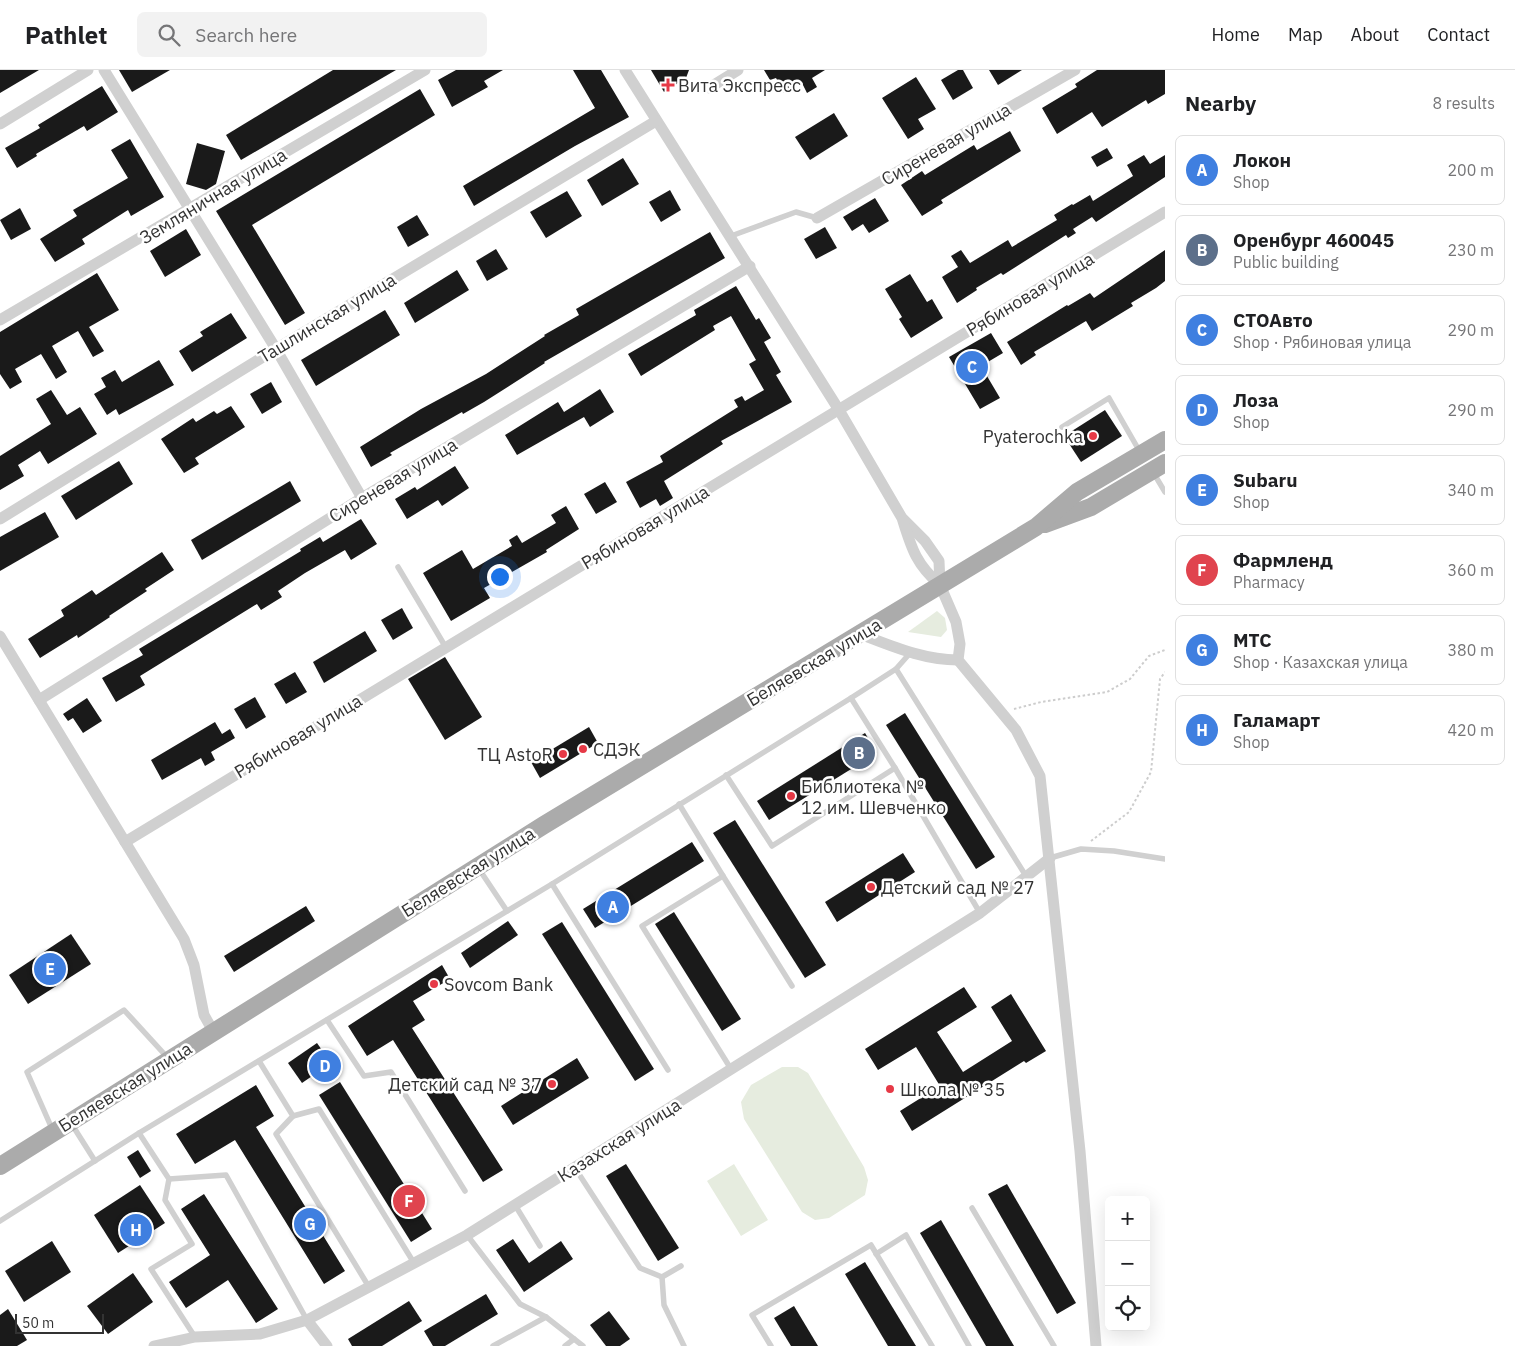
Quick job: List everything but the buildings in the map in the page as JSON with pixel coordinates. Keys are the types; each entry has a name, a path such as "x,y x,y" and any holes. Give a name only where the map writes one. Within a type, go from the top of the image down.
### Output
{"main road":[{"path":"1036,527 1076,492 1165,440"},
{"path":"1036,527 1091,507 1158,467"},
{"name":"Беляевская улица","path":"0,1166 477,867 1036,527"}],"street":[{"path":"0,124 88,70"},
{"path":"104,70 276,349 362,498"},
{"name":"Земляничная улица","path":"0,320 190,210 425,70"},
{"path":"625,70 839,410 902,518 912,550 923,571 940,585"},
{"path":"708,88 738,70"},
{"name":"Сиреневая улица","path":"817,218 1075,70"},
{"name":"Ташлинская улица","path":"0,519 276,349 656,121"},
{"name":"Рябиновая улица","path":"125,842 445,646 1165,212"},
{"name":"Сиреневая улица","path":"39,700 362,498 750,266"},
{"path":"902,518 925,541 939,562 940,585 956,622 960,644 958,660 1016,730 1040,776 1080,1151 1096,1346"},
{"path":"860,634 939,660 958,660"},
{"path":"0,636 184,939 194,965 204,1015 213,1031"},
{"name":"Казахская улица","path":"154,1346 195,1337 260,1334 307,1320 467,1235 980,912 1050,858"},
{"path":"307,1320 327,1346"}],"lane":[{"path":"731,236 796,212 817,218"},
{"path":"1062,427 1109,398 1142,454"},
{"path":"1158,467 1165,492"},
{"path":"398,567 445,646"},
{"path":"0,1221 139,1133 552,884 851,698 896,669 911,652"},
{"path":"896,669 1026,876"},
{"path":"851,698 895,768 980,912"},
{"path":"726,775 772,846 895,768"},
{"path":"679,804 792,986"},
{"path":"1050,858 1081,848 1165,859"},
{"path":"477,867 507,911"},
{"path":"723,876 642,926 731,1069"},
{"path":"552,884 668,1070"},
{"path":"54,1132 27,1072 124,1010 168,1059"},
{"path":"327,1020 364,1076 391,1072 465,1191"},
{"path":"259,1061 293,1116"},
{"path":"369,1287 276,1134 293,1116 319,1109 414,1263"},
{"path":"69,1121 95,1161"},
{"path":"139,1133 169,1179 165,1200 192,1244 151,1269 195,1337"},
{"path":"575,1168 640,1268 662,1277"},
{"path":"169,1179 226,1176 307,1320"},
{"path":"515,1205 540,1246"},
{"path":"972,1208 1054,1346"},
{"path":"467,1235 520,1304 546,1317 583,1346"},
{"path":"876,1254 906,1235 969,1346"},
{"path":"771,1346 752,1315 870,1245 932,1346"},
{"path":"662,1277 681,1266"},
{"path":"662,1277 664,1305 684,1346"},
{"path":"493,1346 546,1317"},
{"path":"565,1346 574,1339"}],"path":[{"path":"1002,712 1041,702 1107,692 1130,679 1149,656 1165,650"},
{"path":"1081,848 1129,812 1151,772 1160,679 1165,672"}],"shaded area":[{"path":"937,611 945,618 947,630 941,637 908,632"},
{"path":"782,1067 798,1067 808,1073 864,1167 868,1180 865,1195 829,1218 815,1220 802,1212 744,1119 741,1102 751,1085"},
{"path":"734,1164 768,1220 741,1236 707,1181"}],"place":[{"name":"Вита Экспресс","path":"668,85"},
{"name":"СТОАвто","path":"972,367"},
{"name":"Pyaterochka","path":"1093,436"},
{"name":"СДЭК","path":"583,749"},
{"name":"Оренбург 460045","path":"859,753"},
{"name":"ТЦ AstoR","path":"563,754"},
{"name":"Библиотека № 12 им. Шевченко","path":"791,796"},
{"name":"Детский сад № 27","path":"871,887"},
{"name":"Локон","path":"613,907"},
{"name":"Subaru","path":"50,969"},
{"name":"Sovcom Bank","path":"434,984"},
{"name":"Лоза","path":"325,1066"},
{"name":"Детский сад № 37","path":"552,1084"},
{"name":"Школа № 35","path":"890,1089"},
{"name":"Фармленд","path":"409,1201"},
{"name":"МТС","path":"310,1224"},
{"name":"Галамарт","path":"136,1230"}]}
